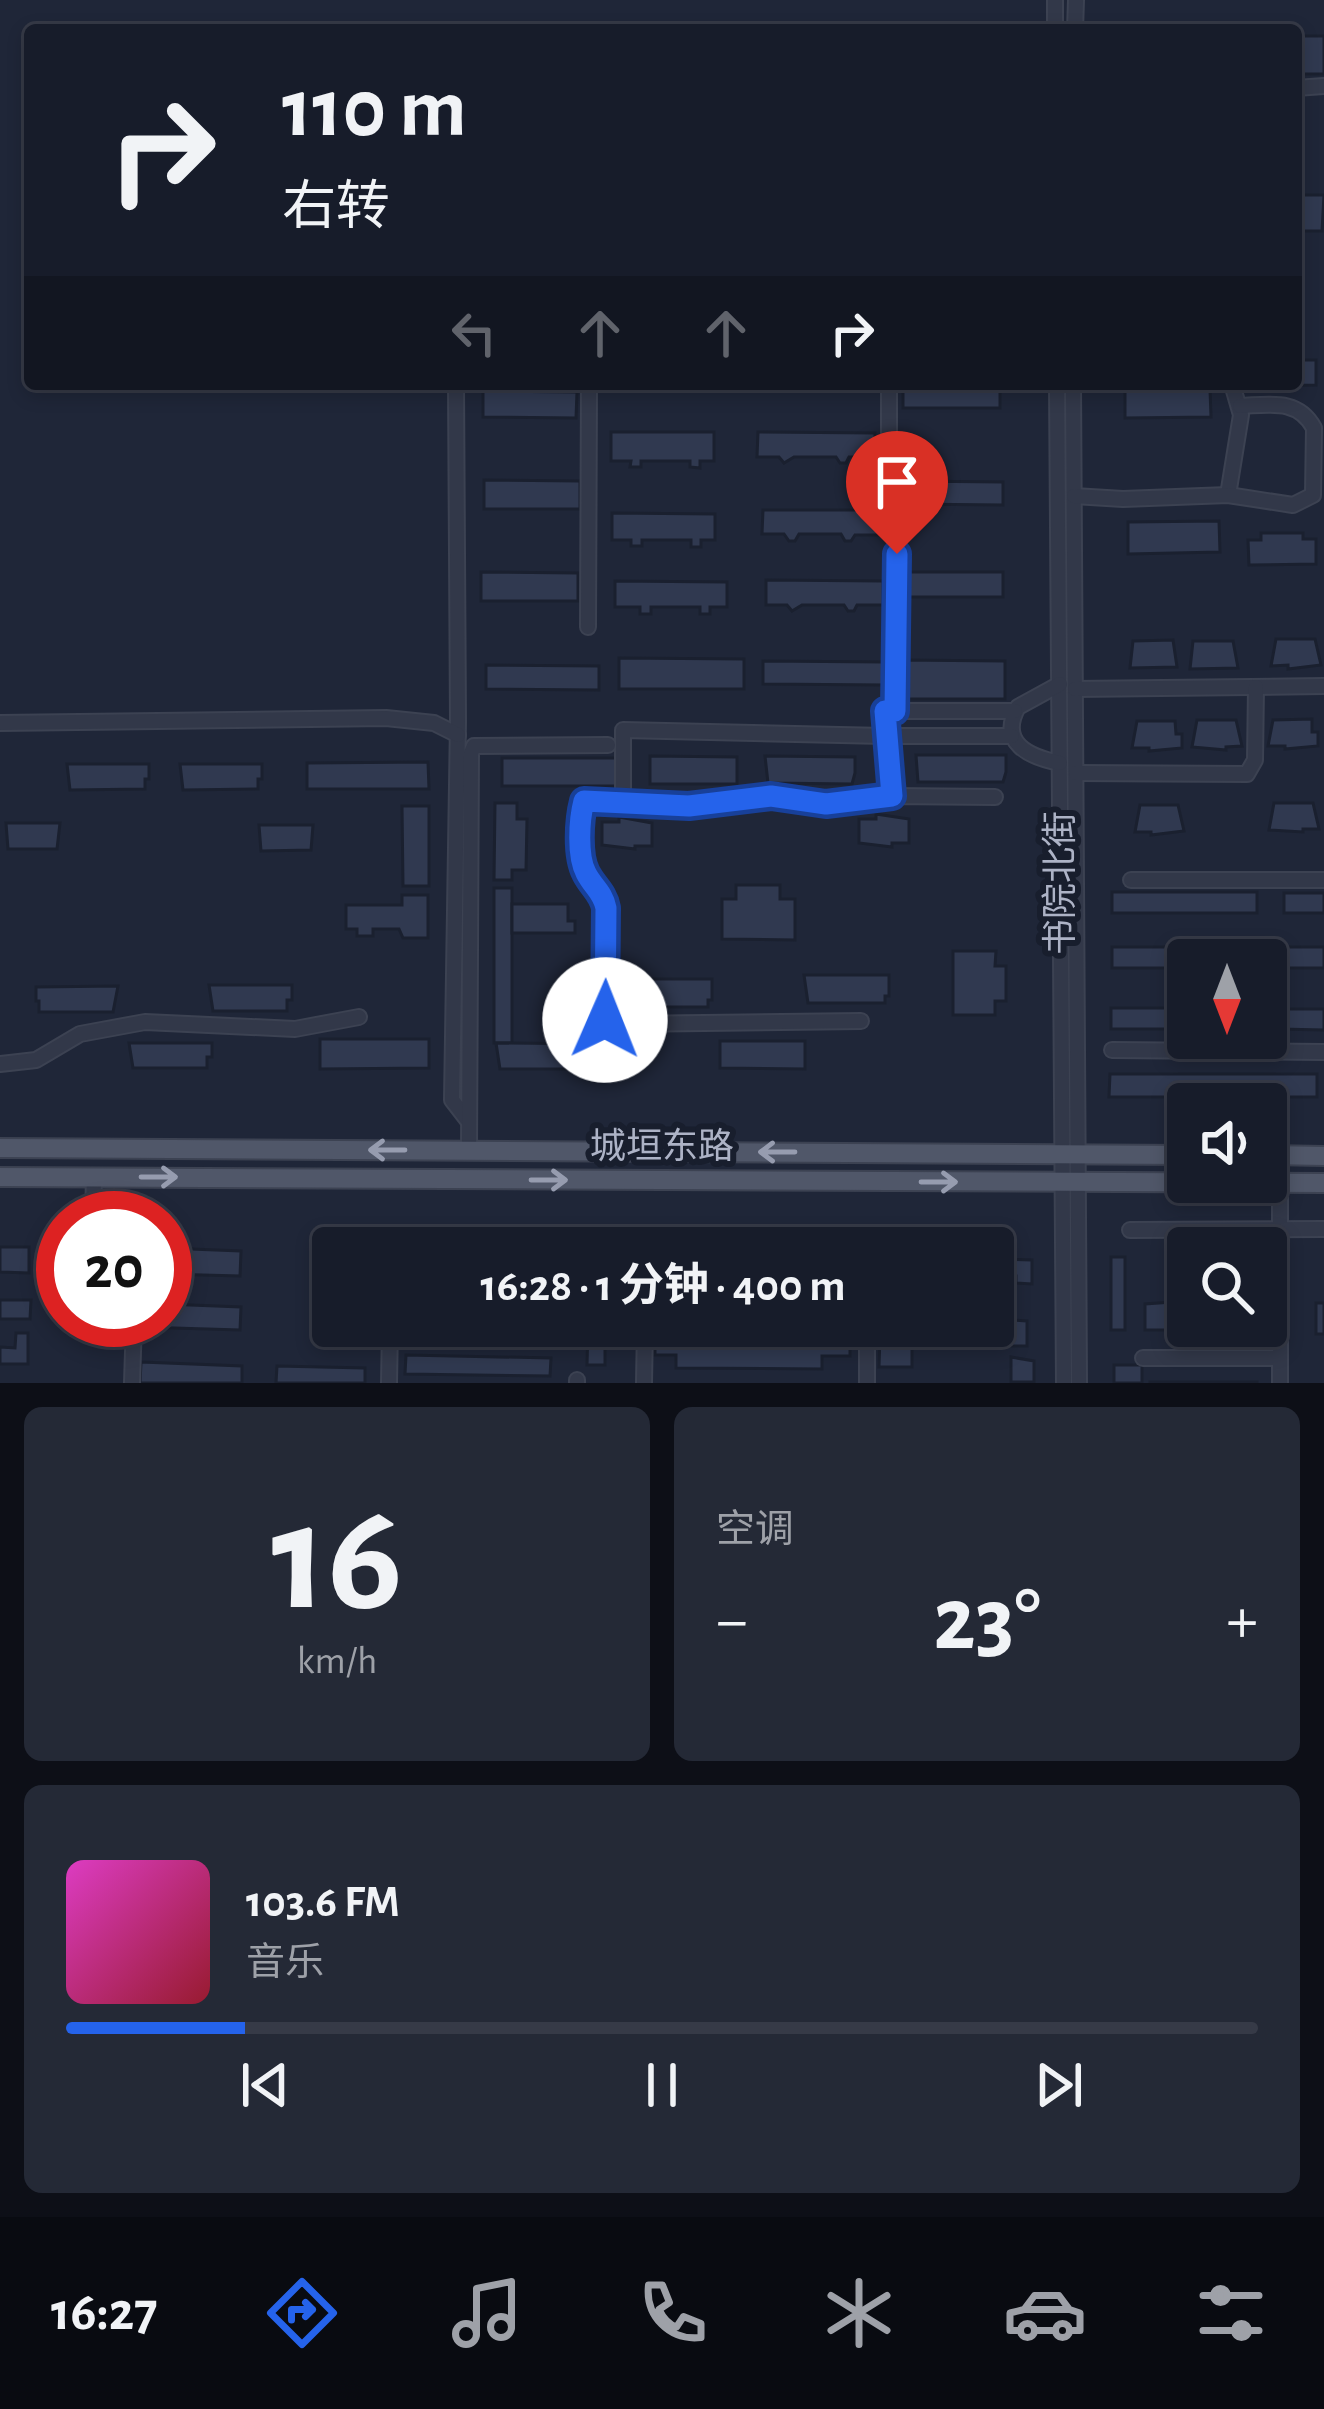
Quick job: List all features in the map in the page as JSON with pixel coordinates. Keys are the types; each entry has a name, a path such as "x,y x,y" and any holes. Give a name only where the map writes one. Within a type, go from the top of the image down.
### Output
{"main road":[{"name":"城垣东路","path":"0,1148 1167,1155"},
{"path":"1287,1155 1324,1156"},
{"name":"城垣东路","path":"0,1177 1167,1183"},
{"name":"城垣东路","path":"1287,1183 1324,1183"}],"street":[{"path":"456,390 458,735 452,1100 469,1122"},
{"path":"588,626 589,390"},
{"path":"889,390 889,498 897,515 895,711"},
{"name":"书院北街","path":"1057,390 1067,686 1076,773 1064,1383"},
{"name":"书院北街","path":"1071,1154 1060,763 1074,496 1073,390"},
{"path":"1228,495 1240,427 1234,390"},
{"path":"1074,496 1123,500 1228,495 1293,506 1313,496 1314,428 1310,419 1292,406 1240,406"},
{"path":"892,796 885,711 1015,711 1039,692 1067,686 1324,686"},
{"path":"1076,773 1247,774 1255,760 1256,687"},
{"path":"1015,711 1012,736 1023,752 1060,763"},
{"path":"0,723 386,718 434,723 458,735"},
{"path":"623,802 623,730 1012,736"},
{"path":"469,1151 470,753 474,746 608,745"},
{"path":"861,1021 624,1024 605,1020 606,908 601,891 585,872 581,808 588,799 689,806 771,796 826,804 892,796 995,797"},
{"path":"1131,880 1324,880"},
{"path":"0,1064 36,1060 80,1034 145,1022 295,1029 359,1017"},
{"path":"1112,1050 1324,1052"},
{"path":"1324,1143 1324,1156"},
{"path":"94,1177 94,1191"},
{"name":"书院北街","path":"1071,1183 1079,1383"},
{"path":"1287,1229 1324,1229"},
{"path":"1130,1230 1167,1230"},
{"path":"132,1383 133,1347"},
{"path":"389,1383 390,1347"},
{"path":"644,1383 645,1347"},
{"path":"867,1347 867,1383"},
{"path":"1280,1347 1280,1383"},
{"path":"1144,1358 1280,1358"}],"building":[{"path":"1302,36 1324,36 1324,74 1302,74"},
{"path":"1302,195 1324,195 1322,231 1302,231"},
{"path":"1302,348 1303,360 1316,360 1316,385 1302,385"},
{"path":"903,390 1000,390 1000,408 903,408"},
{"path":"1125,390 1210,390 1211,417 1125,418"},
{"path":"483,391 577,392 576,418 483,417"},
{"path":"611,432 714,432 714,461 700,461 700,468 690,467 690,461 641,461 641,467 630,467 631,461 611,461"},
{"path":"758,432 875,433 875,457 849,457 840,463 836,457 794,457 784,463 779,457 757,457"},
{"path":"484,480 580,481 580,509 484,509"},
{"path":"906,481 1003,482 1003,505 906,504"},
{"path":"763,510 880,510 880,535 855,535 845,541 841,534 799,534 789,541 784,534 762,534"},
{"path":"612,513 715,514 715,540 701,540 701,547 691,547 691,540 642,540 642,546 631,546 631,540 612,540"},
{"path":"1219,521 1220,552 1128,554 1128,522"},
{"path":"1261,533 1303,533 1303,539 1316,539 1316,564 1249,565 1248,540 1261,540"},
{"path":"481,572 578,573 578,601 481,601"},
{"path":"906,572 1003,572 1003,597 906,597"},
{"path":"766,580 883,581 883,605 857,605 848,611 844,605 802,605 792,611 787,605 766,605"},
{"path":"615,581 727,582 727,607 710,607 710,614 700,614 700,607 651,607 651,614 640,614 640,607 615,607"},
{"path":"1276,639 1315,639 1321,665 1271,666"},
{"path":"1173,640 1177,667 1130,668 1133,641"},
{"path":"1193,641 1233,641 1238,668 1190,669"},
{"path":"619,658 744,659 744,689 619,689"},
{"path":"901,660 1005,661 1005,699 901,699"},
{"path":"763,661 886,662 886,685 763,684"},
{"path":"486,665 599,666 599,690 486,689"},
{"path":"1312,719 1318,746 1268,746 1273,720"},
{"path":"1197,720 1236,720 1242,746 1226,750 1192,747"},
{"path":"1137,721 1175,721 1182,748 1132,748"},
{"path":"916,755 1006,755 1006,772 1003,782 918,782"},
{"path":"650,756 737,757 737,784 650,784"},
{"path":"765,756 855,757 855,773 852,784 768,783"},
{"path":"502,758 617,758 617,786 502,786"},
{"path":"428,762 429,789 307,789 307,763"},
{"path":"67,764 149,764 149,779 145,779 145,789 70,790"},
{"path":"180,764 262,764 262,779 258,779 258,789 183,790"},
{"path":"495,803 517,803 517,819 527,819 526,870 512,870 512,880 494,880"},
{"path":"1274,803 1313,803 1319,829 1269,830"},
{"path":"1140,805 1178,805 1184,831 1135,832"},
{"path":"402,806 429,806 429,886 403,886"},
{"path":"876,814 909,819 909,843 892,843 892,847 859,843 859,819 876,819"},
{"path":"619,817 652,823 652,846 602,845 602,822 619,822"},
{"path":"6,823 60,823 57,849 8,849"},
{"path":"259,825 313,825 311,850 261,851"},
{"path":"736,885 780,885 780,899 795,899 795,940 722,939 722,899 736,899"},
{"path":"494,888 512,888 512,1043 494,1043"},
{"path":"1112,892 1257,892 1257,913 1112,913"},
{"path":"1284,893 1324,893 1324,913 1284,913"},
{"path":"402,895 428,895 428,938 403,938 399,929 373,929 373,936 357,936 357,929 346,929 346,905 402,905"},
{"path":"512,904 568,904 568,921 575,921 575,933 512,933"},
{"path":"1112,947 1167,947 1167,968 1112,968"},
{"path":"1287,947 1324,947 1324,968 1287,968"},
{"path":"953,951 996,951 995,966 1006,966 1006,1001 995,1001 995,1015 953,1015"},
{"path":"804,975 889,975 889,996 885,1003 808,1003"},
{"path":"628,979 712,979 712,1000 708,1007 631,1007"},
{"path":"209,985 292,985 292,1000 287,1000 287,1011 213,1011"},
{"path":"118,986 113,1012 39,1012 36,1001 36,987"},
{"path":"1111,1008 1167,1008 1167,1029 1111,1029"},
{"path":"1287,1009 1324,1009 1324,1030 1287,1029"},
{"path":"320,1039 429,1039 429,1068 320,1069"},
{"path":"720,1041 805,1041 805,1069 720,1068"},
{"path":"129,1043 212,1043 212,1057 207,1057 207,1068 133,1068"},
{"path":"496,1043 608,1044 608,1059 605,1069 500,1069"},
{"path":"1110,1074 1317,1074 1317,1097 1287,1097 1287,1083 1167,1083 1167,1097 1109,1097"},
{"path":"0,1247 29,1247 29,1273 0,1272"},
{"path":"192,1249 241,1251 240,1276 192,1275"},
{"path":"1111,1257 1125,1257 1125,1330 1111,1330"},
{"path":"1014,1260 1032,1260 1032,1284 1016,1283"},
{"path":"0,1300 31,1300 30,1319 0,1319"},
{"path":"1167,1302 1167,1330 1145,1330 1145,1304"},
{"path":"1316,1303 1324,1303 1324,1334 1316,1334"},
{"path":"192,1305 241,1307 240,1330 192,1329"},
{"path":"1014,1320 1027,1321 1027,1346 1014,1346"},
{"path":"16,1333 28,1333 28,1364 0,1364 0,1347 15,1348"},
{"path":"587,1347 605,1347 605,1365 587,1365"},
{"path":"655,1347 850,1347 850,1356 822,1356 822,1369 676,1368 676,1355 655,1355"},
{"path":"880,1347 912,1347 912,1367 879,1367"},
{"path":"406,1355 551,1358 550,1376 405,1374"},
{"path":"1011,1357 1034,1361 1034,1382 1011,1382"},
{"path":"141,1362 242,1366 242,1383 140,1383"},
{"path":"1114,1365 1142,1365 1142,1383 1114,1383"},
{"path":"277,1366 365,1368 365,1383 276,1383"},
{"path":"1257,1382 1257,1383 1150,1383"}],"route":[{"path":"605,1020 606,908 582,858 584,801 689,806 771,796 826,804 892,796 885,711 895,711 897,554"}]}
